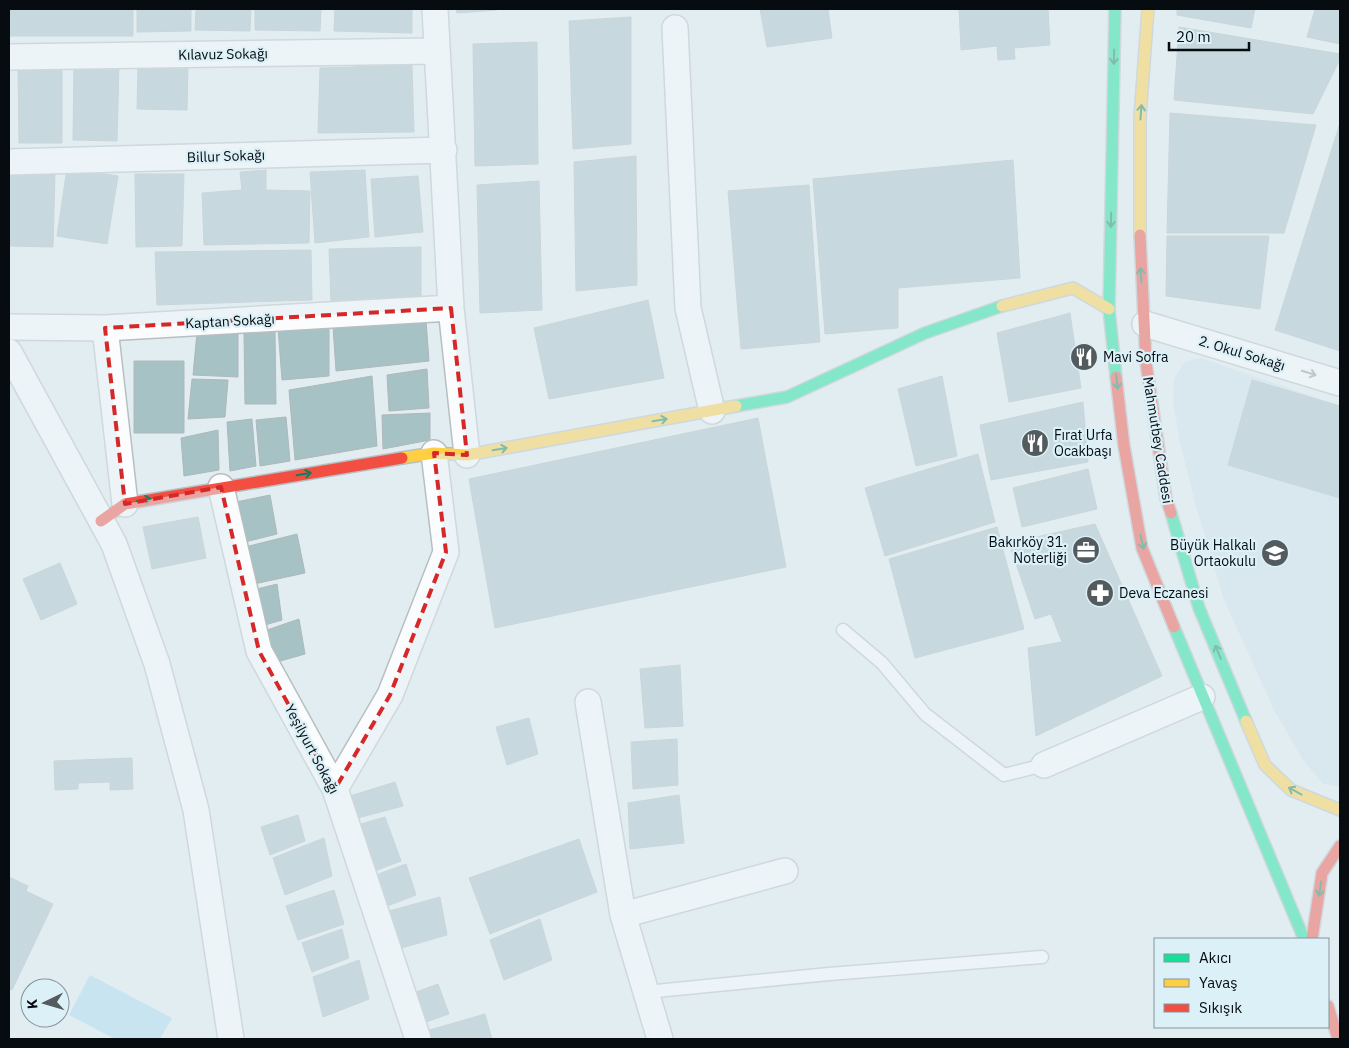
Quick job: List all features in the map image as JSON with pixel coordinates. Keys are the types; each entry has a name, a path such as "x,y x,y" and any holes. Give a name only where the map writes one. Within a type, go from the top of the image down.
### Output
{"main road":[{"path":"1115,9 1109,309 1124,446 1142,548 1202,697 1304,938"},
{"name":"Mahmutbey Caddesi","path":"1148,9 1140,117 1140,257 1146,364 1166,498 1199,608 1266,765 1291,790 1340,810"},
{"path":"101,521 125,504 434,453 467,454 787,397 925,333 1017,301 1073,288 1109,309"},
{"path":"1312,938 1322,873 1340,846"},
{"path":"1329,1009 1338,1039"},
{"path":"1332,1039 1333,1021"}],"street":[{"path":"434,9 444,150 451,308 467,454"},
{"path":"675,28 688,308 712,411"},
{"name":"Kılavuz Sokağı","path":"9,57 437,52"},
{"name":"Billur Sokağı","path":"9,162 444,150"},
{"name":"Kaptan Sokağı","path":"9,327 105,328 451,308"},
{"name":"2. Okul Sokağı","path":"1145,324 1340,382"},
{"path":"105,328 125,504"},
{"path":"9,352 114,544 157,664 196,810 231,1039"},
{"path":"335,789 390,695 446,552 434,453"},
{"name":"Yeşilyurt Sokağı","path":"221,487 259,651 335,789 418,1039"},
{"path":"1044,765 1202,697"},
{"path":"588,702 624,916 660,1039"},
{"path":"624,916 785,872"}],"lane":[{"path":"843,630 882,663 925,714 1004,776 1044,765"},
{"path":"646,992 829,974 1042,957"}],"highlighted area":[{"path":"451,308 467,455 434,453 446,552 390,695 335,789 259,651 221,487 125,504 105,328"}],"shaded area":[{"name":"Büyük Halkalı Ortaokulu","path":"1201,358 1340,406 1340,787 1323,784 1303,760 1274,710 1224,600 1196,506 1180,443 1173,401 1174,379 1184,362"},
{"path":"90,975 172,1018 160,1039 115,1039 70,1016"}],"building":[{"path":"9,9 133,9 133,36 9,36"},
{"path":"137,9 191,9 191,31 137,32"},
{"path":"196,9 251,9 250,31 195,30"},
{"path":"255,9 321,9 320,31 255,30"},
{"path":"335,9 412,9 412,33 334,31"},
{"path":"456,9 497,9 497,10 457,13"},
{"path":"760,9 828,9 832,38 767,47"},
{"path":"959,9 1048,9 1050,45 1014,48 1015,59 998,60 997,46 961,50"},
{"path":"1177,9 1255,9 1251,28 1177,15"},
{"path":"1315,9 1340,9 1340,44 1307,37"},
{"path":"631,17 631,144 573,149 569,21"},
{"path":"1179,27 1340,54 1340,59 1313,114 1174,100"},
{"path":"537,42 538,164 475,166 473,44"},
{"path":"74,65 119,65 117,141 73,140"},
{"path":"412,65 414,132 318,133 320,68"},
{"path":"138,66 188,66 187,110 137,109"},
{"path":"18,68 62,68 62,143 19,143"},
{"path":"1170,113 1316,125 1284,233 1167,233"},
{"path":"1340,123 1340,351 1275,330"},
{"path":"636,156 637,285 576,291 574,162"},
{"path":"1013,160 1020,278 898,288 898,328 825,334 813,179"},
{"path":"67,168 118,176 107,244 57,236"},
{"path":"266,170 266,190 310,191 309,243 204,245 202,193 242,190 240,172"},
{"path":"365,170 369,237 315,243 310,172"},
{"path":"9,172 55,172 53,247 9,246"},
{"path":"135,174 184,174 182,246 136,247"},
{"path":"418,176 423,232 375,237 371,179"},
{"path":"539,181 542,310 480,313 477,185"},
{"path":"809,185 820,342 741,349 728,191"},
{"path":"1167,236 1269,236 1260,309 1166,296"},
{"path":"421,247 421,298 331,301 329,249"},
{"path":"311,250 312,300 157,305 155,252"},
{"path":"648,300 664,378 549,399 534,328"},
{"path":"1070,313 1081,388 1009,402 997,333"},
{"path":"426,320 429,361 336,371 333,327"},
{"path":"329,325 329,376 282,380 278,328"},
{"path":"197,332 238,333 238,377 193,375"},
{"path":"275,332 276,404 245,404 244,333"},
{"path":"134,361 184,361 184,433 134,433"},
{"path":"427,369 429,408 389,411 387,375"},
{"path":"372,376 377,446 295,460 289,390"},
{"path":"942,376 957,456 916,466 898,389"},
{"path":"192,379 228,380 225,417 188,419"},
{"path":"1252,380 1340,406 1340,498 1228,465"},
{"name":"Fırat Urfa Ocakbaşı","path":"1083,402 1088,462 991,480 980,425"},
{"path":"430,413 430,440 383,449 382,415"},
{"path":"286,417 290,461 260,466 256,420"},
{"path":"758,418 786,567 495,628 469,479"},
{"path":"252,419 256,466 230,471 227,422"},
{"path":"218,430 219,470 184,476 181,438"},
{"path":"978,454 995,522 885,556 865,488"},
{"path":"1088,469 1097,509 1022,527 1013,488"},
{"path":"270,495 277,534 245,542 236,502"},
{"path":"198,517 206,558 152,569 143,527"},
{"path":"1095,524 1162,676 1036,736 1028,648 1062,642 1051,614 1035,619 1009,543"},
{"path":"997,527 1024,629 915,658 889,559"},
{"path":"297,534 305,573 254,584 249,546"},
{"path":"60,563 77,604 41,620 23,579"},
{"path":"277,584 282,620 265,625 253,590"},
{"path":"299,619 305,654 277,662 267,630"},
{"path":"680,665 683,726 645,728 640,669"},
{"path":"529,718 538,754 507,765 496,727"},
{"path":"677,739 678,785 633,789 631,742"},
{"path":"132,758 133,789 110,790 110,782 78,783 78,789 55,790 54,761"},
{"path":"395,782 403,806 354,819 347,797"},
{"path":"679,795 684,843 630,849 628,803"},
{"path":"298,815 305,841 270,855 261,827"},
{"path":"385,817 401,861 372,872 354,826"},
{"path":"324,838 332,876 285,895 273,858"},
{"path":"579,839 597,892 490,934 469,878"},
{"path":"406,864 416,895 382,908 373,876"},
{"path":"9,877 28,886 26,891 53,904 12,990 9,989"},
{"path":"334,890 344,924 298,940 286,906"},
{"path":"440,897 447,935 398,949 389,911"},
{"path":"540,919 552,960 504,980 490,940"},
{"path":"342,929 349,958 312,972 302,943"},
{"path":"359,960 369,999 323,1017 313,977"},
{"path":"438,984 449,1014 426,1022 416,992"},
{"path":"485,1014 492,1039 429,1039 426,1031"}],"traffic: fast":[{"path":"1115,9 1109,309 1116,377"},
{"path":"736,406 787,397 925,333 1002,306"},
{"path":"1171,513 1199,608 1246,721"},
{"path":"1174,627 1304,938"}],"traffic: slow":[{"path":"1140,235 1140,117 1148,9"},
{"path":"1002,306 1073,288 1109,309"},
{"path":"402,458 434,453 467,455 736,406"},
{"path":"1246,721 1265,765 1291,790 1340,810"}],"traffic: jam":[{"path":"1140,235 1146,363 1166,498 1171,513"},
{"path":"1116,377 1124,446 1142,548 1174,627"},
{"path":"101,521 125,504 402,458"},
{"path":"1312,938 1322,873 1340,846"},
{"path":"1329,1009 1338,1039"}],"place":[{"name":"Mavi Sofra","path":"1084,357"},
{"name":"Fırat Urfa Ocakbaşı","path":"1035,443"},
{"name":"Bakırköy 31. Noterliği","path":"1086,550"},
{"name":"Büyük Halkalı Ortaokulu","path":"1275,553"},
{"name":"Deva Eczanesi","path":"1100,593"}]}
